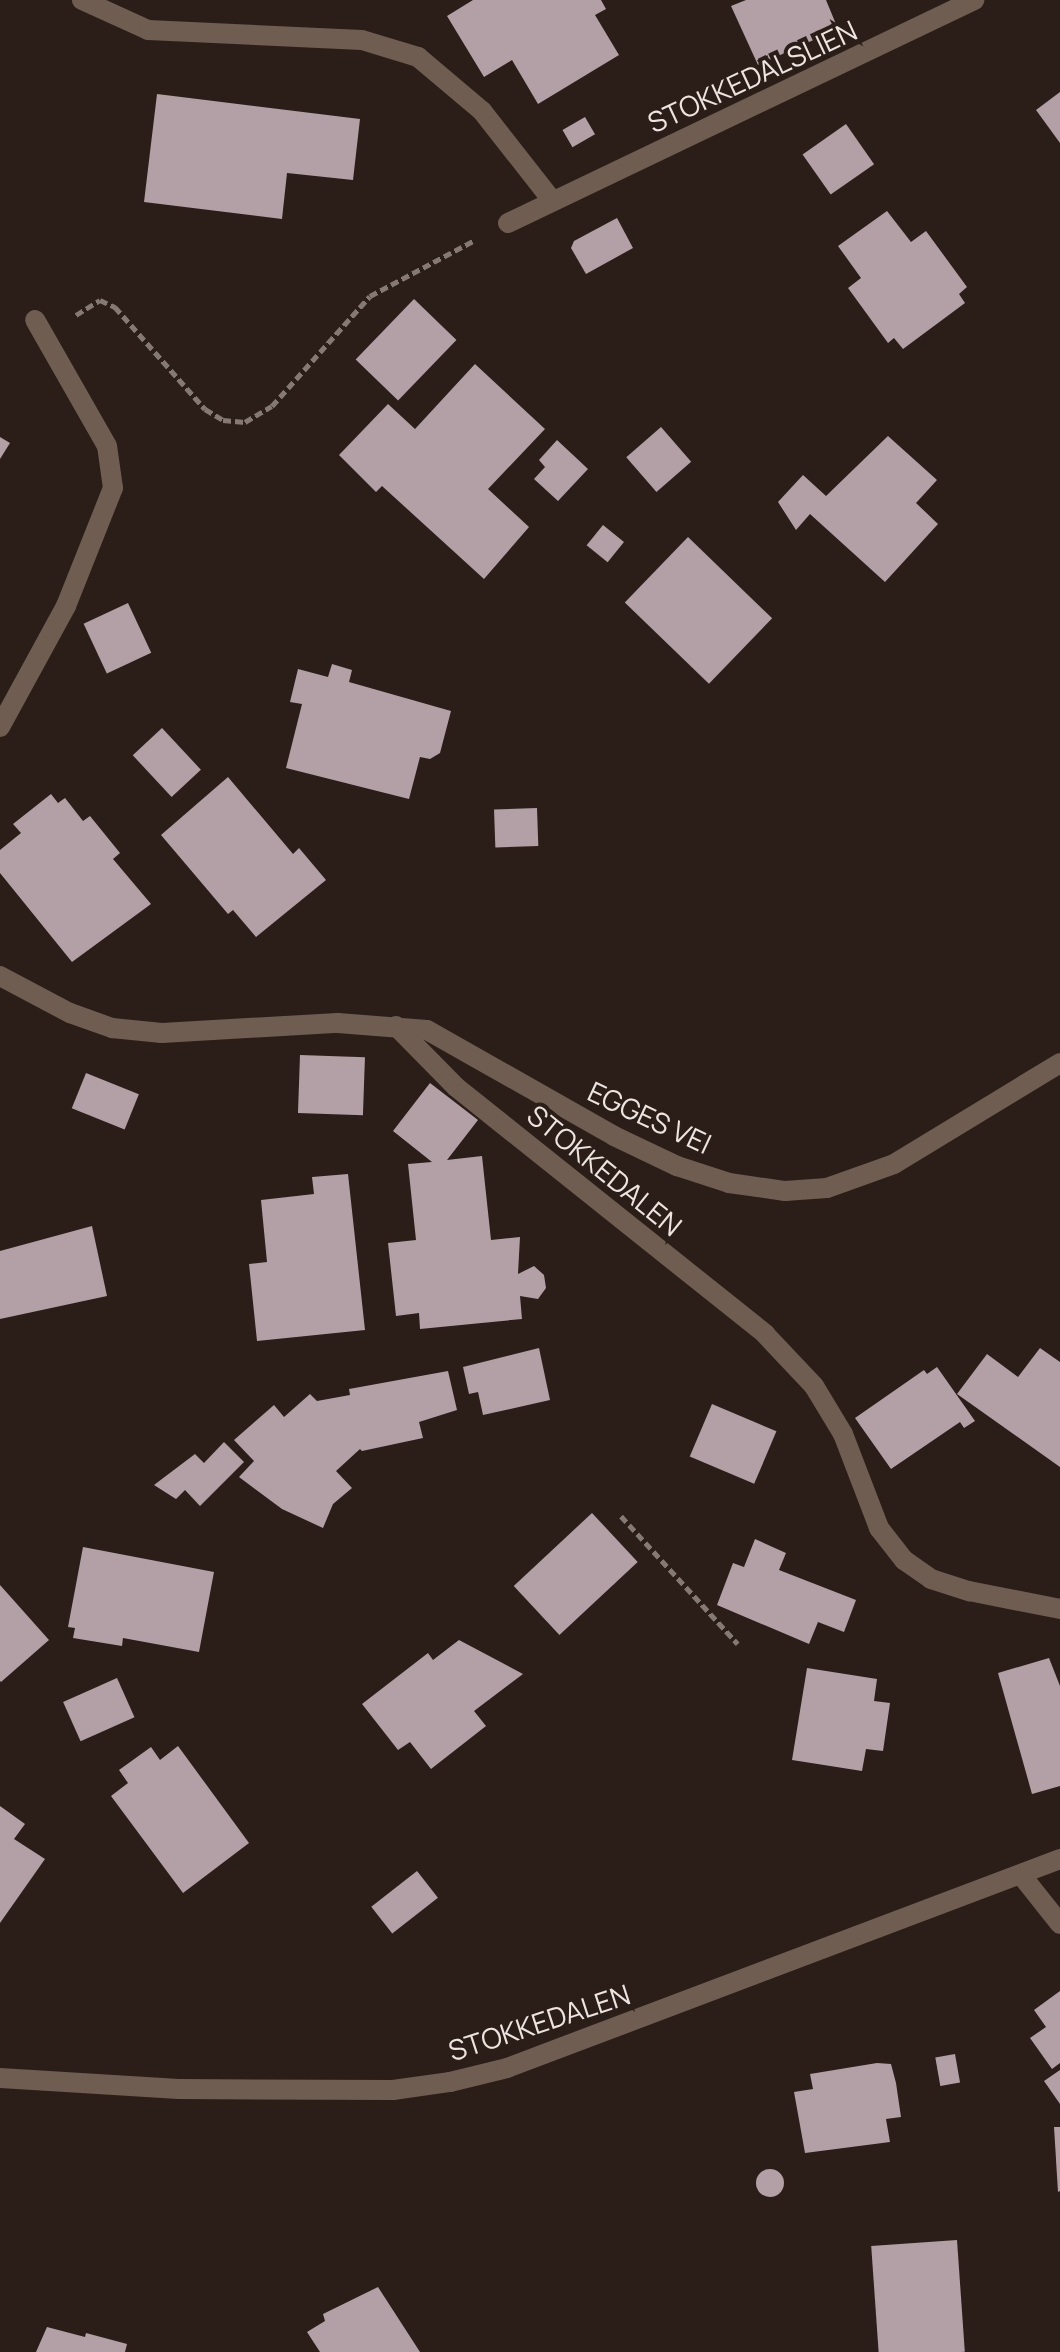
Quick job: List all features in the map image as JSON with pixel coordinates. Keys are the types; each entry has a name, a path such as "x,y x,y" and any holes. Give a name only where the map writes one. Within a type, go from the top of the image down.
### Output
{"street":[{"path":"82,0 148,30 362,40 418,57 482,111 551,199"},
{"name":"STOKKEDALSLIEN","path":"508,223 551,199 840,68 974,0"},
{"path":"0,727 66,606 113,488 107,446 35,320"},
{"path":"0,976 70,1013 112,1028 162,1033 338,1023 396,1026"},
{"name":"EGGES VEI","path":"396,1026 427,1030 459,1044 614,1136 677,1166 729,1183 785,1191 827,1188 894,1164 1060,1063"},
{"name":"STOKKEDALEN","path":"396,1026 456,1087 765,1334 814,1386 843,1434 879,1528 904,1560 931,1579 969,1591 1060,1609"},
{"name":"STOKKEDALEN","path":"0,2078 179,2089 393,2090 450,2082 537,2058 838,1939 1022,1876 1060,1859"},
{"path":"1022,1876 1060,1924"}],"path":[{"path":"35,320 72,317 100,300 115,307 205,409 223,420 245,422 272,406 370,296 508,223"},
{"path":"621,1516 738,1644"}],"building":[{"path":"473,0 601,0 606,9 595,15 619,55 538,104 512,60 484,77 447,16"},
{"path":"746,0 826,0 838,29 758,65 731,6"},
{"path":"1060,92 1060,143 1036,110"},
{"path":"157,94 360,119 353,180 287,173 282,219 144,202"},
{"path":"585,117 595,134 572,147 562,130"},
{"path":"846,124 874,164 831,195 803,154"},
{"path":"887,211 911,242 926,231 967,287 959,294 965,303 903,349 894,338 888,343 848,288 861,278 838,246"},
{"path":"617,218 633,248 586,274 571,248 574,241"},
{"path":"414,299 456,340 398,400 356,359"},
{"path":"475,364 545,429 488,489 529,527 484,579 382,486 376,492 339,455 388,404 415,429"},
{"path":"661,427 691,462 656,492 626,457"},
{"path":"888,436 937,480 916,503 938,524 885,582 810,514 796,530 778,502 803,475 826,496"},
{"path":"0,437 10,443 0,459"},
{"path":"557,440 588,469 558,501 534,479 545,467 539,460"},
{"path":"603,525 624,542 608,562 587,545"},
{"path":"688,537 772,618 709,684 625,602"},
{"path":"128,603 151,653 107,674 84,624"},
{"path":"332,664 352,670 349,682 451,711 440,753 430,759 420,757 409,799 286,768 302,704 290,702 298,669 328,677"},
{"path":"162,728 201,770 172,797 133,755"},
{"path":"228,777 293,854 299,848 326,880 256,937 233,910 228,914 161,835"},
{"path":"51,794 58,803 65,798 83,821 90,816 120,853 113,859 151,904 72,962 0,873 0,850 21,833 13,824"},
{"path":"537,808 538,846 495,847 494,810"},
{"path":"300,1055 365,1057 363,1115 298,1113"},
{"path":"86,1073 139,1094 125,1130 72,1108"},
{"path":"430,1083 478,1120 447,1160 482,1156 491,1240 520,1237 518,1274 534,1266 544,1275 546,1288 538,1299 520,1296 522,1319 420,1329 419,1313 396,1316 388,1243 416,1240 408,1164 432,1162 393,1131"},
{"path":"348,1174 365,1330 257,1341 249,1264 267,1262 261,1200 314,1194 312,1177"},
{"path":"92,1226 107,1296 0,1319 0,1251"},
{"path":"539,1348 550,1400 483,1415 478,1392 469,1394 463,1367"},
{"path":"1040,1348 1060,1362 1060,1467 957,1394 987,1354 1018,1377"},
{"path":"937,1367 975,1421 964,1428 960,1422 891,1469 855,1418 924,1370 927,1374"},
{"path":"448,1371 457,1410 419,1422 423,1438 360,1449 336,1471 352,1488 333,1504 323,1528 282,1509 239,1477 254,1461 234,1440 274,1405 284,1417 310,1394 317,1401 350,1395 349,1389"},
{"path":"712,1404 776,1431 754,1484 690,1456"},
{"path":"224,1442 244,1462 200,1506 185,1490 176,1499 154,1485 195,1454 204,1463"},
{"path":"592,1513 638,1562 559,1635 514,1586"},
{"path":"755,1539 786,1553 779,1570 856,1600 844,1632 818,1622 809,1644 717,1605 733,1563 744,1567"},
{"path":"83,1547 214,1572 199,1652 123,1638 122,1646 73,1638 75,1628 68,1627"},
{"path":"0,1585 49,1640 1,1682 0,1681"},
{"path":"459,1640 523,1674 474,1711 486,1726 431,1769 410,1742 398,1750 362,1704 428,1653 433,1660"},
{"path":"1049,1658 1060,1686 1060,1786 1032,1794 998,1673"},
{"path":"807,1668 877,1679 874,1701 890,1703 883,1751 866,1749 862,1771 792,1760"},
{"path":"117,1678 134,1717 81,1741 63,1702"},
{"path":"178,1746 249,1843 183,1893 111,1796 128,1783 119,1770 151,1747 160,1760"},
{"path":"0,1806 25,1824 14,1839 45,1859 0,1923"},
{"path":"417,1871 438,1898 392,1934 371,1907"},
{"path":"1060,1991 1060,2063 1052,2069 1030,2038 1046,2027 1034,2010"},
{"path":"955,2054 960,2083 940,2086 935,2057"},
{"path":"877,2063 891,2064 896,2083 901,2117 886,2119 890,2142 805,2153 794,2092 813,2089 810,2074"},
{"path":"1060,2070 1060,2104 1044,2081"},
{"path":"1054,2127 1060,2127 1058,2192"},
{"path":"770,2169 780,2173 784,2183 780,2193 770,2197 760,2193 756,2183 760,2173"},
{"path":"957,2240 965,2352 879,2352 871,2246"},
{"path":"378,2287 420,2352 320,2352 307,2332 325,2321 323,2314"},
{"path":"47,2327 127,2344 125,2352 36,2352"}]}
